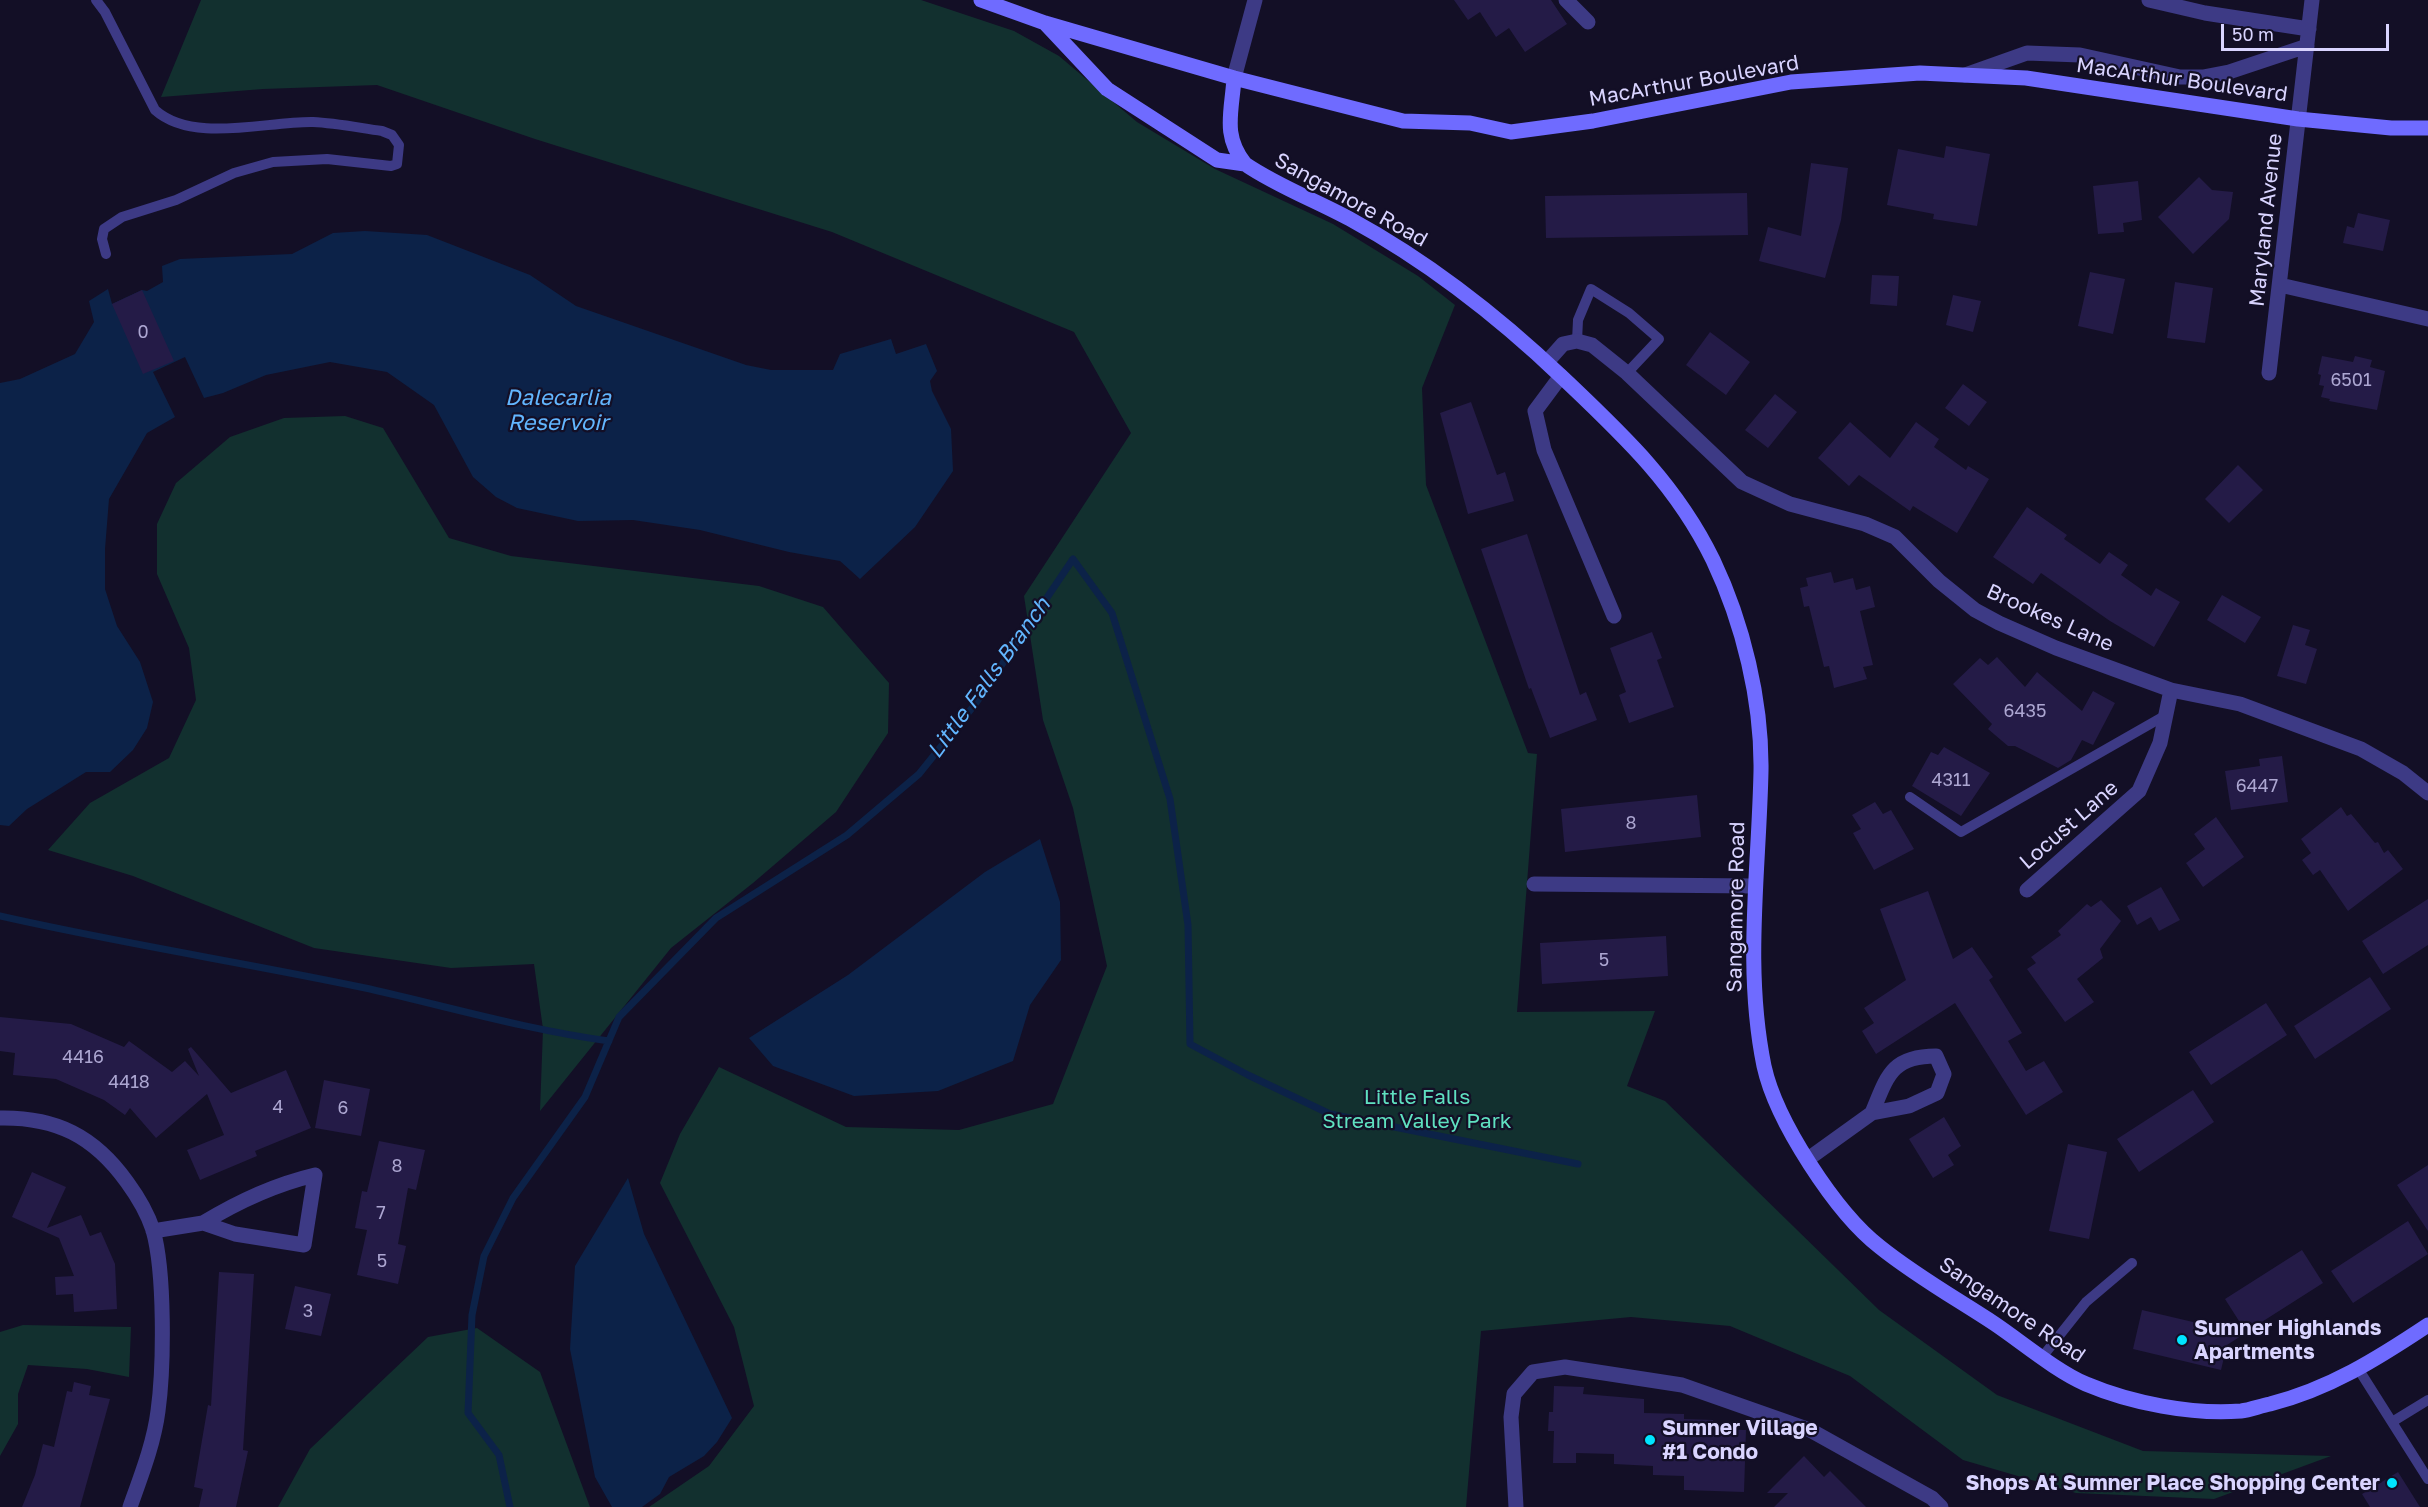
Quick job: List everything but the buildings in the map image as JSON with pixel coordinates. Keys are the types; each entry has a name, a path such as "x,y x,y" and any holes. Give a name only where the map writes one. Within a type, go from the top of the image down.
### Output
{"street":[{"name":"MacArthur Boulevard","path":"981,0 1045,23 1234,78 1403,121 1470,123 1511,132 1593,121 1791,82 1920,73 2026,78 2298,119 2391,128 2428,128"},
{"path":"1234,78 1255,0"},
{"path":"1566,0 1588,22"},
{"path":"2149,0 2205,13 2309,29"},
{"name":"Maryland Avenue","path":"2269,373 2312,0"},
{"path":"1045,23 1107,89 1217,160 1245,164"},
{"path":"1965,75 2027,53 2080,55 2180,77 2203,77 2229,72 2307,46"},
{"name":"Sangamore Road","path":"1234,78 1230,135 1233,149 1245,164 1260,174 1349,218 1429,267 1547,362 1631,442 1656,472 1698,533 1729,599 1749,670 1761,766 1754,886 1753,984 1765,1071 1792,1134 1808,1159 1839,1205 1878,1246 2083,1383 2153,1406 2242,1411 2303,1395 2359,1370 2428,1325"},
{"path":"2280,285 2428,319"},
{"path":"1547,362 1563,344 1577,341"},
{"name":"Brookes Lane","path":"1577,341 1592,345 1627,373 1742,482 1790,504 1865,524 1895,537 1939,581 1975,610 2056,648 2171,690 2241,704 2361,749 2403,773 2428,793"},
{"path":"1561,376 1535,411 1544,450 1614,616"},
{"name":"Locust Lane","path":"2027,890 2139,791 2160,743 2171,690"},
{"path":"1534,884 1754,886"},
{"path":"1808,1159 1872,1113 1909,1106 1937,1093 1944,1074 1936,1056 1917,1056 1889,1071 1872,1113"},
{"path":"0,1118 38,1120 67,1129 88,1141 112,1161 142,1203 153,1231 159,1270 161,1330 158,1411 130,1507"},
{"path":"153,1231 203,1223 243,1198 281,1183 315,1175 304,1245 235,1234 203,1223"},
{"path":"1516,1507 1511,1417 1514,1394 1533,1372 1565,1367 1682,1385 1810,1430 1932,1498 1941,1507"}],"lane":[{"path":"96,0 110,21 155,110 167,121 213,129 313,122 382,131 392,135 399,145 397,164 391,166 327,159 273,162 234,173 176,200 122,217 105,229 102,239 106,254"},
{"path":"2196,0 2205,13"},
{"path":"1577,341 1578,320 1591,289 1629,313 1659,339 1627,373"},
{"path":"1910,797 1961,832 2166,715"},
{"path":"2043,1356 2065,1325 2086,1302 2132,1263"},
{"path":"2359,1370 2428,1479"},
{"path":"2392,1422 2428,1400"}],"green space":[{"name":"Little Falls Stream Valley Park","path":"201,0 921,0 1014,31 1059,56 1137,122 1215,169 1333,224 1418,276 1455,305 1422,388 1426,485 1528,753 1537,754 1517,1012 1655,1011 1627,1086 1665,1101 1879,1310 1997,1395 2143,1451 2331,1456 2214,1499 2076,1493 1963,1460 1850,1376 1730,1326 1631,1317 1481,1331 1466,1507 649,1507 709,1466 754,1406 734,1327 660,1183 680,1134 719,1067 846,1127 959,1130 1053,1104 1107,966 1073,808 1043,720 1024,596 1131,433 1074,332 832,232 535,139 377,85 263,89 161,97"},
{"path":"345,416 383,428 449,538 511,556 759,586 823,607 889,683 888,733 836,812 753,883 671,948 540,1111 543,1029 534,964 451,968 314,948 133,876 48,850 90,803 169,758 196,700 189,648 157,574 157,524 176,483 230,437 284,418"},
{"path":"23,1325 131,1327 129,1377 87,1369 28,1365 18,1394 18,1424 0,1456 0,1332"},
{"path":"477,1328 540,1372 590,1507 278,1507 310,1449 428,1337"}],"water":[{"name":"Dalecarlia Reservoir","path":"365,231 427,235 530,275 576,306 746,365 771,370 833,370 840,354 891,339 896,354 926,344 937,371 930,381 932,391 951,429 953,471 915,527 860,579 840,561 789,552 700,530 633,520 578,521 517,508 496,497 473,477 434,405 387,372 330,362 266,375 223,393 204,398 185,357 153,372 175,417 147,433 109,499 105,589 117,626 140,662 153,702 147,728 133,750 110,772 86,772 27,809 9,826 0,825 0,383 20,379 75,354 94,322 89,301 108,289 112,304 142,290 147,291 163,282 162,266 180,259 292,254 333,233"},
{"path":"1040,839 1060,902 1061,960 1030,1005 1013,1061 938,1091 854,1096 773,1066 749,1038 848,975 985,872"},
{"path":"628,1178 644,1234 732,1418 717,1442 704,1456 669,1477 660,1494 642,1507 612,1507 595,1477 570,1349 575,1266"}],"waterway":[{"name":"Little Falls Branch","path":"510,1507 499,1455 468,1413 472,1315 484,1256 513,1198 585,1097 619,1017 716,918 847,835 919,774 976,703 1073,559 1112,613 1170,799 1188,925 1190,1044 1330,1114 1578,1164"},
{"path":"0,916 92,936 370,989 519,1024 609,1041"}],"place":[{"name":"Sumner Highlands Apartments","path":"2182,1340"},
{"name":"Sumner Village #1 Condo","path":"1650,1440"},
{"name":"Shops At Sumner Place Shopping Center","path":"2392,1483"}]}
